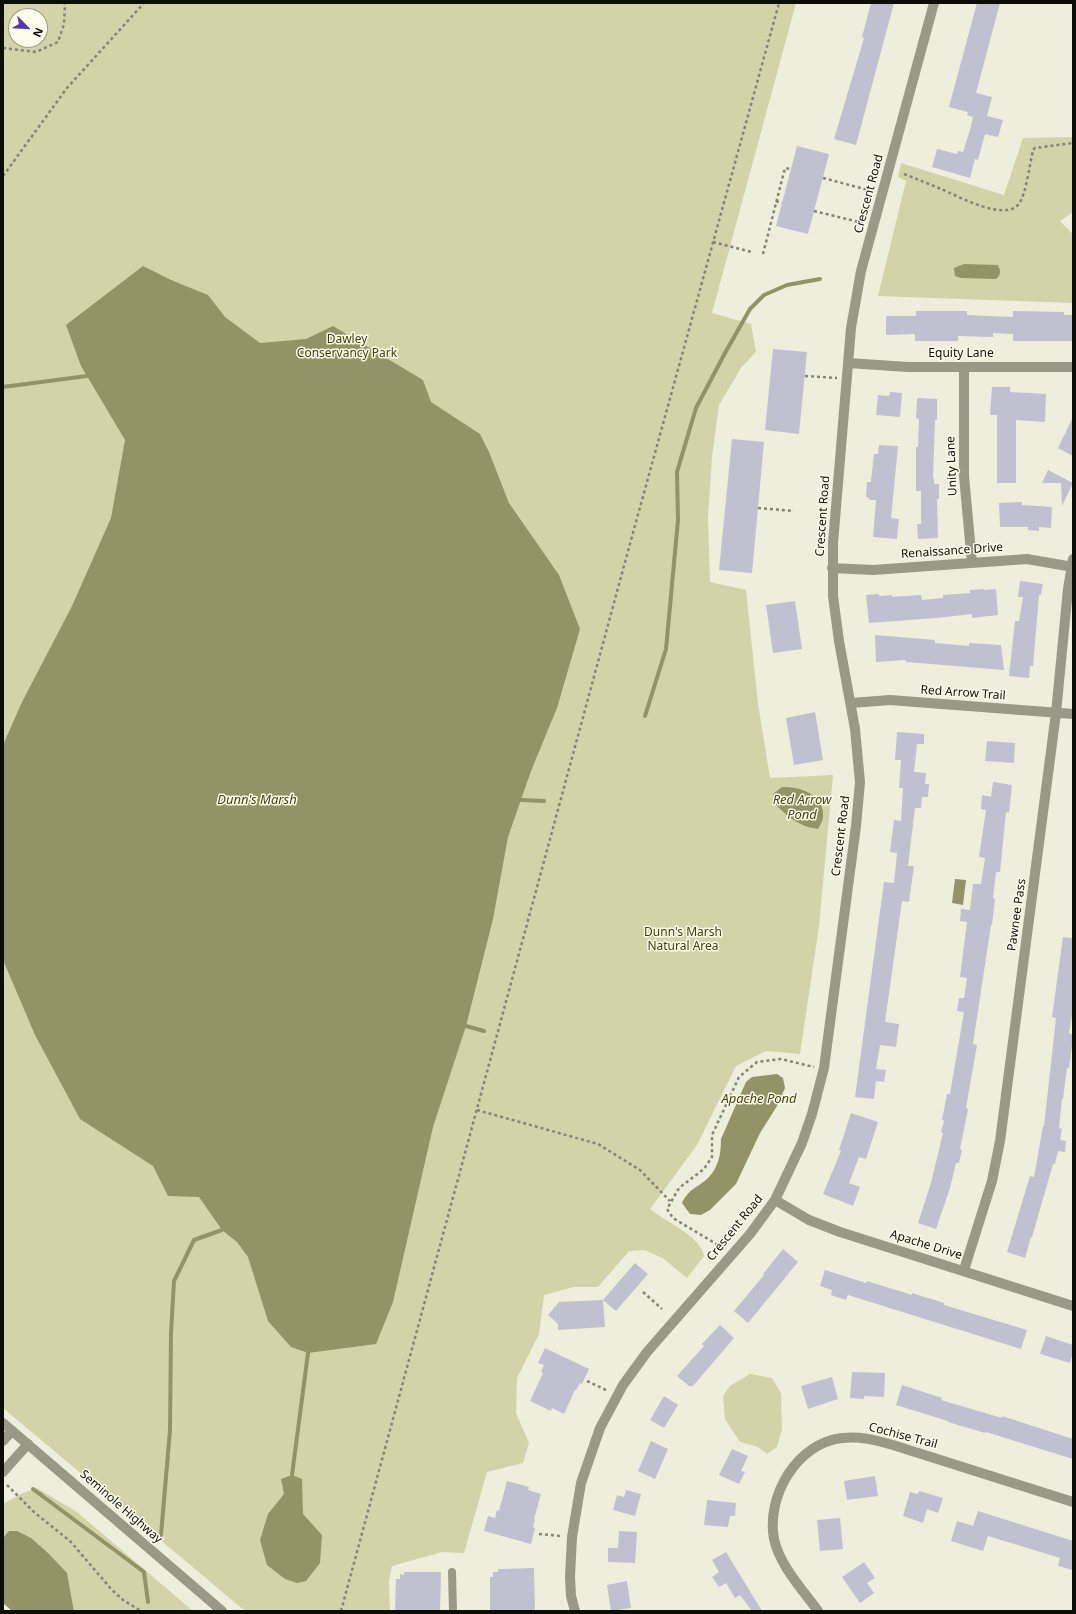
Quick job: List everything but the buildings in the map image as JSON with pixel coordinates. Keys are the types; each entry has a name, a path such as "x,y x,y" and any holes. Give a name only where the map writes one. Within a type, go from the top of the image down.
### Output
{"street":[{"name":"Crescent Road","path":"575,1611 571,1596 570,1577 572,1537 581,1483 600,1428 617,1395 646,1352 750,1234 775,1200 802,1143 812,1114 824,1068 856,826 860,782 858,746 839,641 834,604 832,568 848,363 858,285 934,3"},
{"name":"Equity Lane","path":"848,363 908,367 1073,367"},
{"name":"Unity Lane","path":"964,367 964,476 972,563"},
{"name":"Renaissance Drive","path":"832,568 873,570 932,567 1027,559 1072,564"},
{"name":"Pawnee Pass","path":"964,1270 992,1181 1000,1141 1056,713 1072,564"},
{"name":"Red Arrow Trail","path":"851,703 890,700 1073,714"},
{"name":"Apache Drive","path":"775,1200 810,1220 840,1232 964,1270 1073,1306"},
{"name":"Seminole Highway","path":"3,1423 222,1611"},
{"path":"3,1441 12,1431"},
{"name":"Cochise Trail","path":"818,1611 782,1562 774,1538 774,1516 779,1492 789,1473 804,1457 820,1445 841,1438 867,1438 1073,1502"},
{"path":"3,1472 28,1444"}],"lane":[{"path":"452,1572 453,1611"}],"path":[{"path":"3,48 36,52 58,42 64,24 65,3"},
{"path":"3,176 67,88 144,3"},
{"path":"341,1611 628,548 779,3"},
{"path":"904,174 985,208 1001,210 1015,207 1023,196 1033,150 1035,148 1073,143"},
{"path":"763,254 785,168 791,169"},
{"path":"823,178 882,193"},
{"path":"776,201 782,203"},
{"path":"814,211 873,226"},
{"path":"713,242 752,252"},
{"path":"805,376 847,379"},
{"path":"758,508 794,511"},
{"path":"731,1255 718,1244 673,1218 667,1209 670,1201 679,1188 704,1169 712,1156 712,1135 739,1077 757,1062 781,1059 824,1068"},
{"path":"477,1110 598,1144 640,1170 670,1201"},
{"path":"643,1292 662,1308"},
{"path":"587,1381 617,1395"},
{"path":"6,1486 35,1513 70,1541 122,1600 141,1611"},
{"path":"539,1534 572,1537"}],"green space":[{"name":"Dawley Conservancy Park","path":"3,3 796,3 712,313 751,324 756,352 741,368 719,405 712,457 708,517 710,582 746,590 758,704 770,778 833,775 819,926 800,1054 766,1051 736,1066 697,1145 650,1209 689,1236 701,1249 704,1256 687,1278 664,1259 645,1250 629,1251 598,1287 573,1287 544,1295 539,1334 517,1378 516,1413 529,1443 523,1463 487,1472 464,1553 442,1552 392,1566 389,1582 390,1611 245,1611 3,1408"},
{"path":"1073,137 1073,212 1060,221 1073,234 1073,303 878,296 906,181 898,177 901,163 1004,195 1023,138"},
{"path":"750,1374 772,1378 781,1393 782,1429 777,1447 767,1454 758,1447 740,1442 725,1419 723,1396 730,1386"},
{"path":"37,1488 77,1512 193,1611 74,1611 67,1573 3,1538 3,1504 23,1493"}],"water":[{"path":"964,264 998,265 1000,274 996,279 961,278 955,276 954,268"},
{"name":"Dunn's Marsh","path":"143,266 171,280 208,295 225,317 260,343 306,339 333,326 423,380 431,402 480,434 489,452 509,503 559,575 580,629 557,708 531,771 508,837 493,919 466,1026 433,1127 393,1302 376,1344 308,1353 291,1347 268,1321 248,1257 237,1242 222,1230 199,1197 168,1196 153,1166 80,1119 35,1035 3,960 3,745 22,702 72,606 111,518 125,440 81,366 66,325"},
{"name":"Red Arrow Pond","path":"782,787 803,790 816,798 823,809 823,818 818,829 799,823 774,803 773,794"},
{"path":"955,879 966,880 963,905 952,903"},
{"name":"Apache Pond","path":"777,1074 783,1078 785,1088 777,1106 760,1133 736,1184 710,1210 701,1215 690,1214 682,1203 691,1191 709,1177 715,1168 720,1154 721,1139 746,1082 752,1077"},
{"path":"292,1475 302,1479 303,1514 322,1535 320,1563 306,1581 297,1583 285,1579 267,1565 260,1540 268,1514 284,1494 281,1479"},
{"path":"9,1531 17,1531 31,1538 67,1573 74,1611 12,1611 3,1603 3,1538"}],"waterway":[{"path":"645,716 666,649 678,520 677,472 696,408 750,309 764,295 787,285 820,279"},
{"path":"3,387 87,376"},
{"path":"521,800 544,801"},
{"path":"466,1026 484,1031"},
{"path":"161,1535 170,1430 171,1333 174,1281 194,1240 222,1230"},
{"path":"292,1475 308,1353"},
{"path":"33,1489 144,1572 148,1602"}],"park label":[{"name":"Dunn's Marsh Natural Area","path":"683,940"}]}
